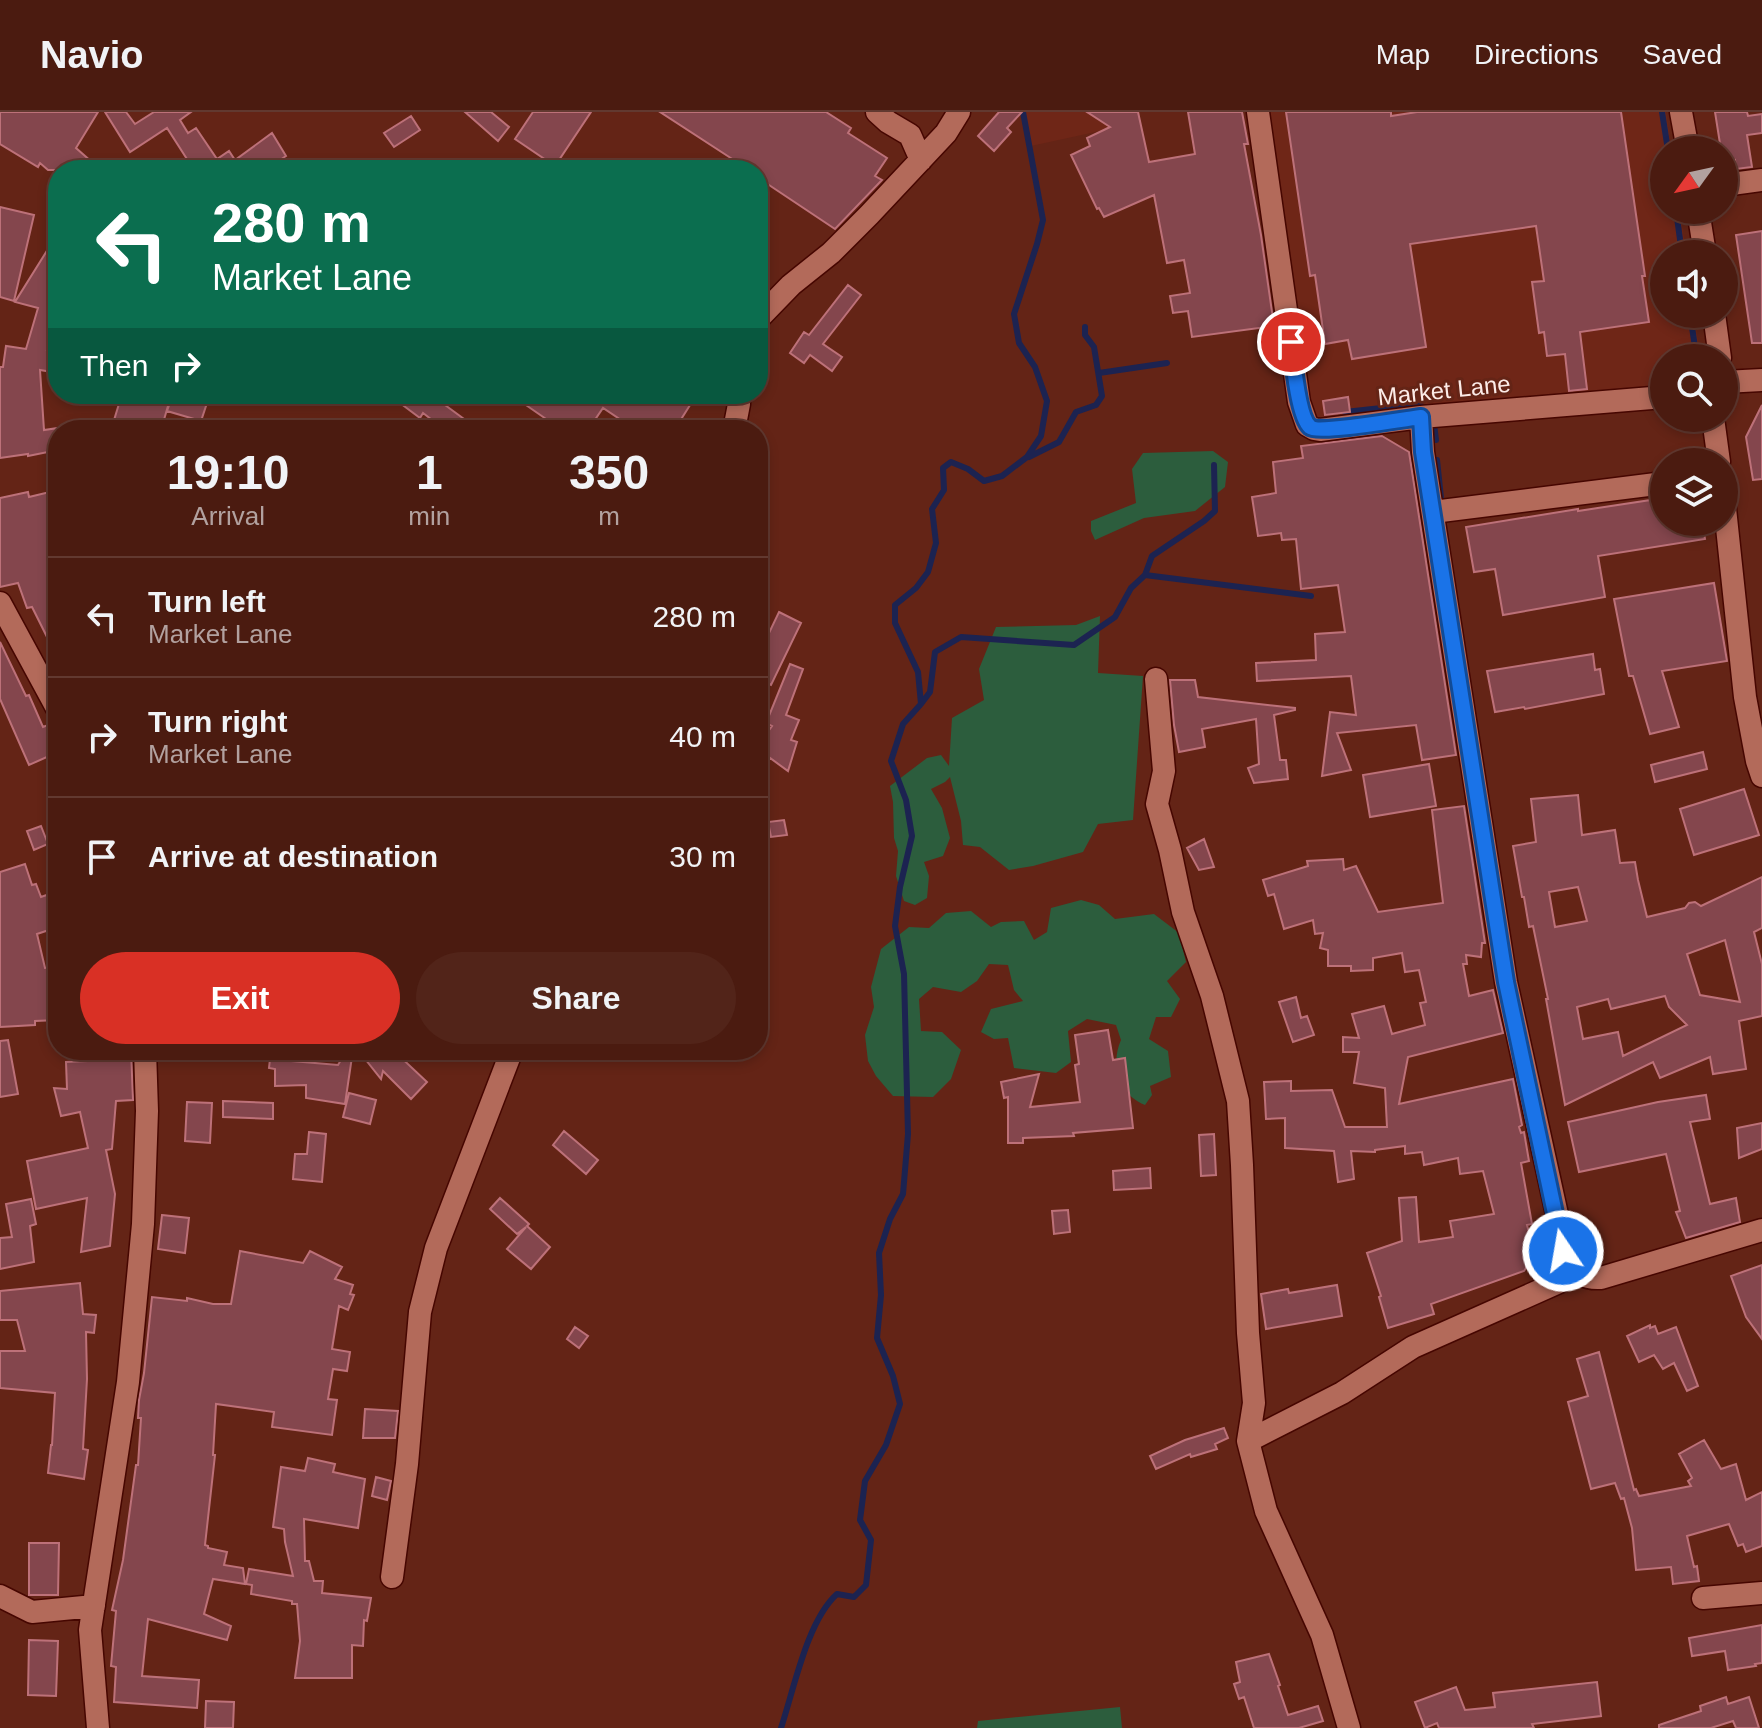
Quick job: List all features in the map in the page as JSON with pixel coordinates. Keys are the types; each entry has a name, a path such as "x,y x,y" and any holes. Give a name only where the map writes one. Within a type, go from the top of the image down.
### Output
{"street":[{"path":"877,112 910,135 921,160"},
{"path":"768,309 791,285 831,253 946,133 959,112"},
{"name":"Market Lane","path":"1258,112 1299,402 1307,425 1320,430 1421,417 1650,398"},
{"path":"1681,112 1685,136"},
{"path":"1738,183 1762,180"},
{"path":"1738,381 1762,380"},
{"path":"1421,417 1423,452 1506,982 1563,1251 1577,1274 1591,1279 1601,1278 1762,1230"},
{"path":"1433,512 1650,485"},
{"path":"1728,536 1745,697 1762,776"},
{"path":"0,603 48,692"},
{"path":"1156,679 1164,771 1157,804 1183,912 1212,996 1238,1101 1254,1403 1248,1441 1266,1511 1322,1635 1349,1728"},
{"path":"98,1728 90,1630 128,1382 143,1224 145,1060"},
{"path":"392,1577 407,1464 420,1312 436,1248 508,1060"},
{"path":"1248,1441 1342,1393 1413,1347 1577,1274"},
{"path":"1703,1598 1762,1593"},
{"path":"0,1596 32,1612 94,1606"}],"shaded area":[{"path":"1024,112 1140,114 1131,116 1132,124 1031,146"},
{"path":"1268,112 1666,112 1669,136 1650,136 1650,224 1682,224 1684,240 1650,240 1650,328 1696,328 1698,344 1650,344 1650,394 1311,418"}],"green space":[{"path":"1213,451 1228,462 1225,487 1195,511 1144,518 1095,540 1091,521 1136,503 1132,469 1143,453"},
{"path":"1100,616 1098,673 1143,676 1133,820 1098,824 1083,852 1009,870 980,847 963,845 961,821 950,777 931,789 942,808 950,838 943,856 924,862 929,876 927,898 915,905 904,901 896,876 898,851 890,786 927,758 941,755 949,766 952,718 984,700 979,669 996,627 1076,625"},
{"path":"1081,900 1099,905 1115,919 1154,914 1179,933 1186,962 1167,981 1180,999 1171,1017 1156,1017 1149,1039 1168,1051 1171,1077 1150,1086 1152,1095 1145,1105 1129,1094 1119,1078 1116,1059 1121,1040 1116,1025 1087,1019 1068,1031 1071,1062 1056,1073 1014,1068 1008,1038 994,1039 981,1032 991,1009 1023,1001 1014,990 1008,965 989,964 977,981 961,992 933,987 919,999 921,1031 942,1032 961,1050 951,1079 933,1097 893,1096 868,1061 865,1035 874,1007 871,987 881,949 909,927 929,928 946,913 971,911 991,927 1001,922 1024,921 1034,940 1047,932 1051,908"},
{"path":"1120,1707 1122,1728 977,1728 978,1721"}],"building":[{"path":"0,112 98,112 76,148 90,160 48,160 48,170 0,144"},
{"path":"105,112 126,112 135,124 154,112 191,112 180,120 188,133 196,128 217,159 229,151 235,160 188,160 167,128 130,152"},
{"path":"465,112 491,112 509,127 498,141"},
{"path":"533,112 591,112 559,160 546,160 515,139"},
{"path":"660,112 826,112 851,128 848,133 887,158 875,176 882,180 835,229 768,184 768,160 734,160"},
{"path":"999,112 1022,112 1007,128 1011,132 994,151 978,136"},
{"path":"1087,112 1138,112 1149,162 1195,154 1188,112 1242,112 1248,144 1244,144 1274,326 1192,337 1188,311 1173,313 1170,296 1190,293 1184,260 1167,263 1154,195 1104,217 1097,209 1071,155 1090,146 1087,138 1110,127"},
{"path":"1286,112 1391,112 1391,116 1417,112 1621,112 1649,322 1580,332 1587,389 1569,391 1565,354 1547,356 1544,332 1539,333 1532,282 1544,281 1536,226 1410,244 1426,347 1352,359 1348,340 1325,344 1315,275 1310,276"},
{"path":"1715,112 1747,112 1748,116 1762,114 1762,133 1747,135 1752,167 1738,169 1738,136 1719,136"},
{"path":"411,116 420,130 394,147 384,133"},
{"path":"272,133 286,156 280,160 235,160"},
{"path":"0,207 34,215 14,301 0,297"},
{"path":"1762,231 1762,343 1752,343 1736,235"},
{"path":"48,249 48,371 40,370 48,452 0,458 0,367 3,367 6,346 26,349 38,308 15,302"},
{"path":"848,285 861,295 823,344 842,357 832,371 810,355 804,363 790,353 804,332 809,335"},
{"path":"1348,397 1350,412 1325,415 1323,401"},
{"path":"119,404 169,404 164,420 114,420"},
{"path":"169,404 207,404 201,420 167,411"},
{"path":"401,404 444,404 465,420 432,420 423,413 420,418"},
{"path":"524,404 691,404 681,420 621,420 603,408 595,420 548,420"},
{"path":"1762,405 1762,479 1753,480 1746,437"},
{"path":"1382,436 1409,452 1456,755 1422,760 1416,725 1337,733 1351,770 1322,776 1330,712 1356,715 1351,676 1257,681 1256,663 1316,660 1315,634 1345,632 1338,585 1301,589 1296,539 1282,540 1281,533 1258,536 1252,497 1276,493 1273,462 1303,458 1301,446"},
{"path":"28,492 29,497 48,492 48,639 32,607 27,608 18,583 0,587 0,498"},
{"path":"1650,500 1650,536 1704,536 1705,539 1598,556 1605,597 1503,615 1495,569 1474,572 1466,527"},
{"path":"1714,583 1727,661 1662,671 1679,727 1650,734 1633,676 1629,676 1614,599"},
{"path":"779,612 801,623 771,685 768,684 768,635"},
{"path":"0,642 43,727 48,725 48,756 29,765 0,699"},
{"path":"1593,654 1595,670 1600,669 1604,694 1495,712 1487,671"},
{"path":"790,664 803,669 786,715 799,720 791,740 797,742 788,771 770,758 768,761 768,731 772,726 768,724"},
{"path":"1170,680 1195,680 1198,697 1295,708 1274,715 1280,760 1286,760 1288,779 1254,783 1248,768 1259,764 1256,719 1202,729 1205,747 1179,752"},
{"path":"1703,752 1707,769 1655,782 1651,765"},
{"path":"1429,764 1436,806 1370,817 1363,775"},
{"path":"1744,789 1759,835 1694,855 1680,809"},
{"path":"1578,795 1582,835 1615,830 1620,863 1635,862 1647,917 1685,908 1689,903 1695,902 1701,906 1762,877 1762,928 1754,932 1762,964 1762,1016 1739,1021 1746,1069 1713,1074 1710,1057 1660,1078 1653,1062 1565,1105 1548,999 1533,926 1529,927 1522,897 1513,846 1536,842 1531,799","holes":["1578,887 1587,921 1555,927 1549,892","1725,940 1740,1002 1700,995 1687,954","1665,996 1669,1007 1687,1025 1623,1056 1618,1032 1583,1039 1577,1007 1608,999 1611,1009"]},
{"path":"1464,806 1485,943 1482,943 1481,957 1466,955 1467,964 1463,964 1469,996 1493,990 1503,1033 1408,1057 1399,1104 1513,1079 1522,1125 1519,1127 1521,1133 1524,1132 1529,1161 1521,1163 1532,1224 1527,1225 1535,1255 1524,1271 1431,1304 1434,1314 1388,1328 1367,1253 1402,1241 1399,1198 1416,1197 1419,1242 1453,1237 1450,1221 1494,1214 1483,1171 1460,1174 1458,1158 1424,1165 1422,1152 1405,1154 1405,1146 1375,1152 1351,1151 1354,1179 1338,1182 1334,1151 1285,1148 1285,1118 1266,1119 1264,1082 1291,1081 1291,1091 1332,1090 1345,1127 1387,1127 1385,1088 1354,1083 1359,1052 1343,1052 1343,1037 1359,1038 1352,1014 1384,1006 1392,1034 1425,1025 1420,1003 1426,1002 1419,970 1405,972 1402,953 1373,958 1373,970 1351,971 1351,966 1328,966 1328,950 1320,948 1323,933 1315,934 1313,920 1284,929 1274,894 1268,896 1263,880 1308,866 1307,861 1343,859 1344,870 1356,866 1378,912 1443,903 1432,810"},
{"path":"784,820 787,835 771,837 768,822"},
{"path":"41,826 48,844 34,850 27,831"},
{"path":"1204,839 1214,867 1199,870 1187,848"},
{"path":"25,864 32,885 36,884 41,897 48,895 48,930 37,934 45,968 48,968 48,1020 35,1021 35,1025 0,1027 0,872"},
{"path":"1296,997 1301,1018 1307,1016 1314,1035 1293,1042 1279,1002"},
{"path":"1108,1030 1113,1060 1125,1058 1133,1128 1073,1133 1074,1136 1023,1138 1023,1143 1008,1143 1008,1097 1004,1098 1001,1082 1039,1074 1030,1107 1080,1102 1075,1035"},
{"path":"8,1040 18,1094 0,1097 0,1041"},
{"path":"131,1060 133,1100 116,1101 112,1149 106,1150 115,1194 110,1246 81,1252 87,1198 36,1209 27,1161 88,1148 80,1112 61,1116 54,1088 67,1089 66,1062"},
{"path":"270,1060 338,1065 341,1060 352,1060 345,1104 306,1098 306,1085 275,1086 275,1069 269,1068"},
{"path":"366,1060 404,1060 427,1082 411,1099 383,1071 381,1079"},
{"path":"349,1093 376,1100 370,1124 343,1117"},
{"path":"1706,1095 1710,1119 1690,1122 1710,1204 1736,1198 1740,1222 1686,1238 1676,1212 1680,1211 1666,1154 1579,1172 1568,1122"},
{"path":"223,1101 273,1103 273,1119 223,1117"},
{"path":"187,1102 212,1103 210,1143 185,1141"},
{"path":"1762,1123 1762,1149 1739,1158 1737,1128"},
{"path":"564,1131 598,1160 586,1174 553,1145"},
{"path":"309,1132 326,1134 322,1182 293,1179 295,1154 307,1154"},
{"path":"1214,1134 1216,1175 1201,1176 1199,1135"},
{"path":"1150,1168 1151,1188 1114,1190 1113,1171"},
{"path":"500,1198 550,1247 531,1269 507,1249 526,1227 517,1234 490,1209"},
{"path":"31,1199 36,1224 30,1226 34,1262 0,1269 0,1238 12,1237 6,1204"},
{"path":"1068,1210 1070,1232 1054,1234 1052,1211"},
{"path":"162,1215 189,1218 185,1253 158,1249"},
{"path":"240,1251 303,1263 310,1251 342,1267 335,1279 353,1285 350,1294 354,1295 348,1310 339,1306 332,1349 350,1352 347,1371 333,1369 328,1399 337,1400 332,1435 272,1427 274,1412 216,1404 215,1455 205,1545 227,1552 224,1565 243,1568 245,1584 213,1579 204,1614 231,1626 227,1640 148,1619 142,1676 199,1680 197,1708 114,1702 116,1667 111,1666 116,1611 112,1610 138,1465 139,1400 152,1297 231,1304"},
{"path":"1762,1265 1762,1339 1746,1317 1731,1276"},
{"path":"80,1283 83,1314 96,1315 94,1333 86,1332 83,1449 88,1450 84,1479 48,1473 55,1393 0,1388 0,1351 25,1351 17,1320 0,1320 0,1291"},
{"path":"1337,1285 1342,1316 1266,1329 1261,1294"},
{"path":"1650,1325 1650,1328 1655,1326 1658,1334 1676,1327 1698,1386 1687,1391 1674,1363 1663,1369 1654,1355 1639,1362 1627,1336"},
{"path":"575,1327 588,1336 579,1348 567,1339"},
{"path":"1599,1352 1634,1490 1639,1496 1691,1486 1688,1481 1692,1478 1679,1454 1704,1440 1721,1469 1736,1464 1746,1500 1762,1492 1762,1546 1746,1552 1743,1544 1738,1546 1729,1524 1687,1536 1699,1581 1673,1584 1671,1567 1636,1570 1632,1528 1624,1498 1621,1499 1615,1483 1591,1489 1568,1402 1588,1396 1577,1359"},
{"path":"365,1409 398,1411 395,1438 363,1438"},
{"path":"1224,1428 1228,1438 1215,1444 1217,1449 1191,1457 1190,1454 1156,1469 1150,1456 1185,1440"},
{"path":"308,1458 335,1464 333,1472 365,1479 358,1528 304,1519 305,1561 309,1561 314,1581 323,1581 322,1593 371,1598 367,1621 364,1620 363,1646 352,1645 352,1678 295,1678 300,1641 297,1604 251,1594 252,1585 246,1584 249,1569 293,1576 284,1529 273,1527 281,1467 305,1471"},
{"path":"376,1477 391,1481 387,1500 372,1496"},
{"path":"29,1543 59,1543 58,1595 29,1595"},
{"path":"1762,1625 1762,1663 1756,1666 1728,1670 1725,1651 1692,1656 1689,1638"},
{"path":"29,1640 58,1641 56,1696 28,1695"},
{"path":"1269,1654 1288,1715 1318,1706 1323,1721 1299,1728 1254,1728 1244,1697 1239,1699 1234,1684 1240,1682 1236,1662"},
{"path":"1597,1682 1601,1716 1532,1724 1534,1728 1439,1728 1437,1723 1425,1728 1415,1702 1456,1687 1465,1710 1495,1707 1493,1693"},
{"path":"1726,1697 1728,1704 1749,1697 1759,1728 1736,1728 1733,1721 1711,1728 1659,1728 1659,1725 1701,1711 1700,1706"},
{"path":"206,1701 234,1702 233,1728 205,1728"}],"waterway":[{"path":"781,1728 817,1621 837,1594 854,1597 866,1585 871,1540 860,1520 865,1481 886,1445 900,1404 893,1376 877,1338 881,1295 879,1253 890,1219 903,1194 908,1134 904,974 895,926 912,836 906,800 891,761 903,724 921,704 918,672 895,623 895,605 916,588 928,572 936,543 932,509 944,490 943,468 951,462 968,469 984,481 1002,476 1027,457 1041,436 1047,401 1035,367 1019,343 1014,314 1043,220 1023,112"},
{"path":"1662,112 1666,136"},
{"path":"1678,224 1680,240"},
{"path":"1029,457 1059,442 1076,412 1096,405 1102,396 1094,347 1085,335 1085,327"},
{"path":"1692,328 1695,344"},
{"path":"1099,373 1167,363"},
{"path":"1345,412 1421,406"},
{"path":"1434,424 1436,440"},
{"path":"1437,460 1441,498"},
{"path":"921,704 930,692 935,652 961,637 1074,645 1115,617 1131,588 1145,575 1152,556 1215,511 1214,465"},
{"path":"1145,575 1311,596"}],"route":[{"path":"1291,342 1300,404 1307,425 1320,430 1421,417 1423,452 1506,982 1563,1251"}]}
